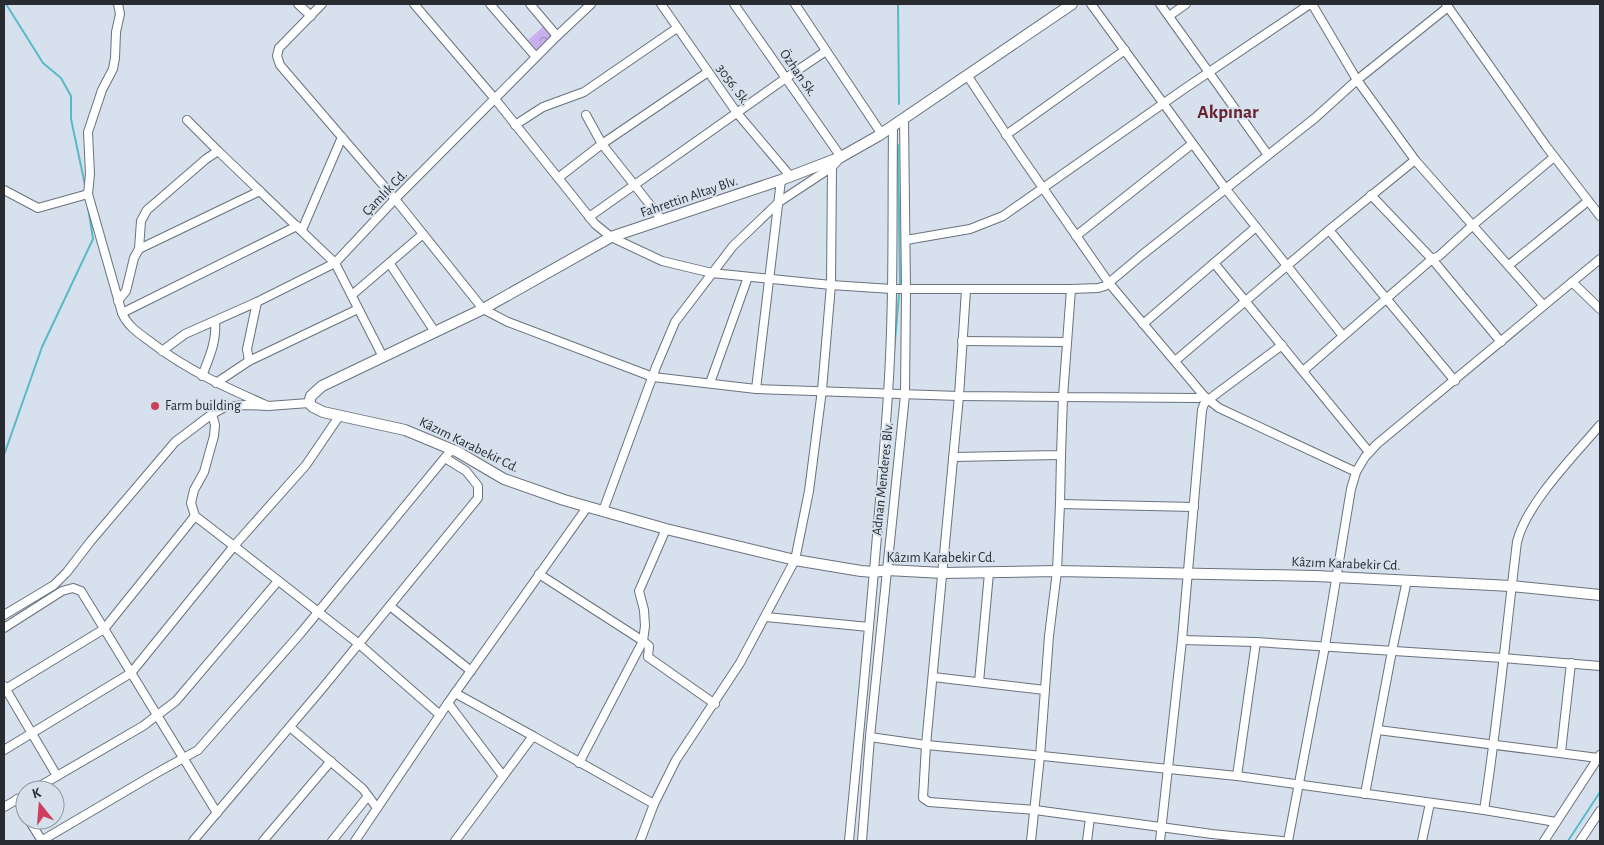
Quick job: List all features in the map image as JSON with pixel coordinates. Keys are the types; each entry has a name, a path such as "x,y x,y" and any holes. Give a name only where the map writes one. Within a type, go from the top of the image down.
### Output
{"street":[{"path":"118,4 120,14 116,32 113,69 102,90 88,132 90,174 88,194 122,313 132,328 162,351 202,376 268,406"},
{"path":"298,4 311,16"},
{"path":"322,4 279,48 278,61 280,65 395,199 483,309 508,322 653,377 756,389 822,390 904,395 1206,398 1282,345"},
{"path":"414,4 494,99 589,217 610,237 662,261 712,273 892,290 1098,288 1109,283 1142,254 1315,118 1357,80 1447,5 1554,157 1600,216"},
{"path":"490,4 536,57"},
{"path":"530,4 557,36"},
{"name":"Çamlık Cd.","path":"162,351 185,334 257,302 335,263 395,199 591,4"},
{"name":"3056. Sk.","path":"661,4 737,113 786,178"},
{"name":"Özhan Sk.","path":"734,4 841,157"},
{"path":"795,4 882,133"},
{"name":"Fahrettin Altay Blv.","path":"309,403 311,396 322,386 483,309 610,237 786,178 841,157 882,133 1072,4"},
{"path":"1091,4 1192,144 1343,336"},
{"path":"1160,4 1268,155"},
{"path":"1169,16 1186,4"},
{"path":"906,240 970,229 1003,216 1209,72 1311,4 1357,80 1415,160 1543,305"},
{"path":"515,125 543,107 584,92 678,28"},
{"path":"1006,135 1125,50"},
{"path":"589,217 826,51"},
{"path":"558,178 602,144 708,72"},
{"path":"967,75 1006,135 1109,283 1206,398 1219,408 1356,472"},
{"path":"586,115 602,144 662,220"},
{"name":"Adnan Menderes Blv.","path":"862,841 870,737 904,395 906,240 904,118"},
{"path":"187,120 335,263 383,357"},
{"name":"Adnan Menderes Blv.","path":"849,841 874,572 888,393 892,290 892,126"},
{"path":"122,313 299,228 342,137"},
{"path":"1076,236 1192,144"},
{"path":"118,301 126,291 134,258 139,249 140,226 147,210 206,159 218,151"},
{"path":"603,511 675,322 734,246 779,202 832,168 841,157"},
{"path":"1303,371 1432,259 1439,256 1554,157"},
{"path":"1175,361 1329,230 1415,160"},
{"path":"640,841 654,804 676,760 740,664 795,560 809,491 822,390 831,285 832,168"},
{"path":"756,389 779,202 786,178"},
{"path":"4,190 38,208 88,194"},
{"path":"139,249 260,191"},
{"path":"1371,195 1432,259 1501,342"},
{"path":"1509,265 1588,201"},
{"path":"1143,324 1256,227"},
{"path":"1329,230 1455,381"},
{"path":"352,295 423,234"},
{"path":"1288,841 1325,646 1351,489 1356,472 1369,452 1377,444 1600,259"},
{"path":"1214,263 1369,452"},
{"path":"390,264 435,332"},
{"path":"710,384 748,277"},
{"path":"1572,282 1600,309"},
{"path":"1031,841 1040,756 1049,636 1057,571 1063,397 1071,289"},
{"path":"966,290 943,572 922,794 926,801 1034,810 1161,827 1211,838 1282,841"},
{"path":"249,361 247,349 257,302"},
{"path":"216,383 249,361 358,309"},
{"path":"202,376 214,346 216,335 215,321"},
{"path":"962,341 1067,342"},
{"path":"1160,841 1182,640 1202,410 1206,398"},
{"path":"218,813 81,591 73,588 62,591 6,626 4,616 54,585 67,572 175,442 212,414 225,407 309,403"},
{"name":"Kâzım Karabekir Cd.","path":"309,403 323,412 406,430 452,449 504,479 603,511 666,529 795,560 874,572 887,570 943,572 1057,571 1337,577 1512,586 1600,594"},
{"path":"212,414 215,425 214,436 204,472 194,490 191,503 195,516 358,644 440,715"},
{"path":"4,750 131,673 234,546 306,465 340,416"},
{"path":"1484,810 1495,744 1517,542 1524,520 1558,475 1600,425"},
{"path":"35,830 42,841 198,750 318,612 452,449"},
{"path":"953,457 1061,455"},
{"path":"192,841 290,727 478,498 478,486 466,472 445,458"},
{"path":"1060,504 1194,507"},
{"path":"355,841 448,702 588,506"},
{"path":"57,776 4,688 104,629 195,516"},
{"path":"579,763 642,641 645,626 644,610 639,591 666,529"},
{"path":"979,682 989,572"},
{"path":"539,574 642,641 648,646 648,657 715,704"},
{"path":"1365,794 1407,580"},
{"path":"50,780 143,726 176,701 278,581"},
{"path":"390,606 471,671"},
{"path":"766,617 869,627"},
{"path":"1182,640 1325,646 1600,666"},
{"path":"1237,776 1256,642"},
{"path":"1561,752 1571,663"},
{"path":"933,677 1045,690"},
{"path":"455,693 654,804"},
{"path":"448,702 503,776"},
{"path":"290,727 363,789 377,808"},
{"path":"1378,730 1599,756 1544,841"},
{"path":"455,841 533,736"},
{"path":"870,737 926,745 1237,776 1484,810 1556,822"},
{"path":"268,840 331,761"},
{"path":"332,841 368,796"},
{"path":"1422,841 1430,803"},
{"path":"1580,841 1600,811"},
{"path":"1087,841 1090,818"}],"green space":[{"path":"544,26 552,36 537,50 528,40"}],"waterway":[{"path":"6,4 43,63 61,78 71,96 71,119 85,185"},
{"path":"898,4 899,104"},
{"path":"898,145 900,285"},
{"path":"4,455 42,347 93,239 88,207"},
{"path":"894,352 899,295"},
{"path":"1568,841 1600,792"}],"place":[{"name":"Farm building","path":"155,406"}],"district":[{"name":"Akpınar","path":"1228,112"}]}
